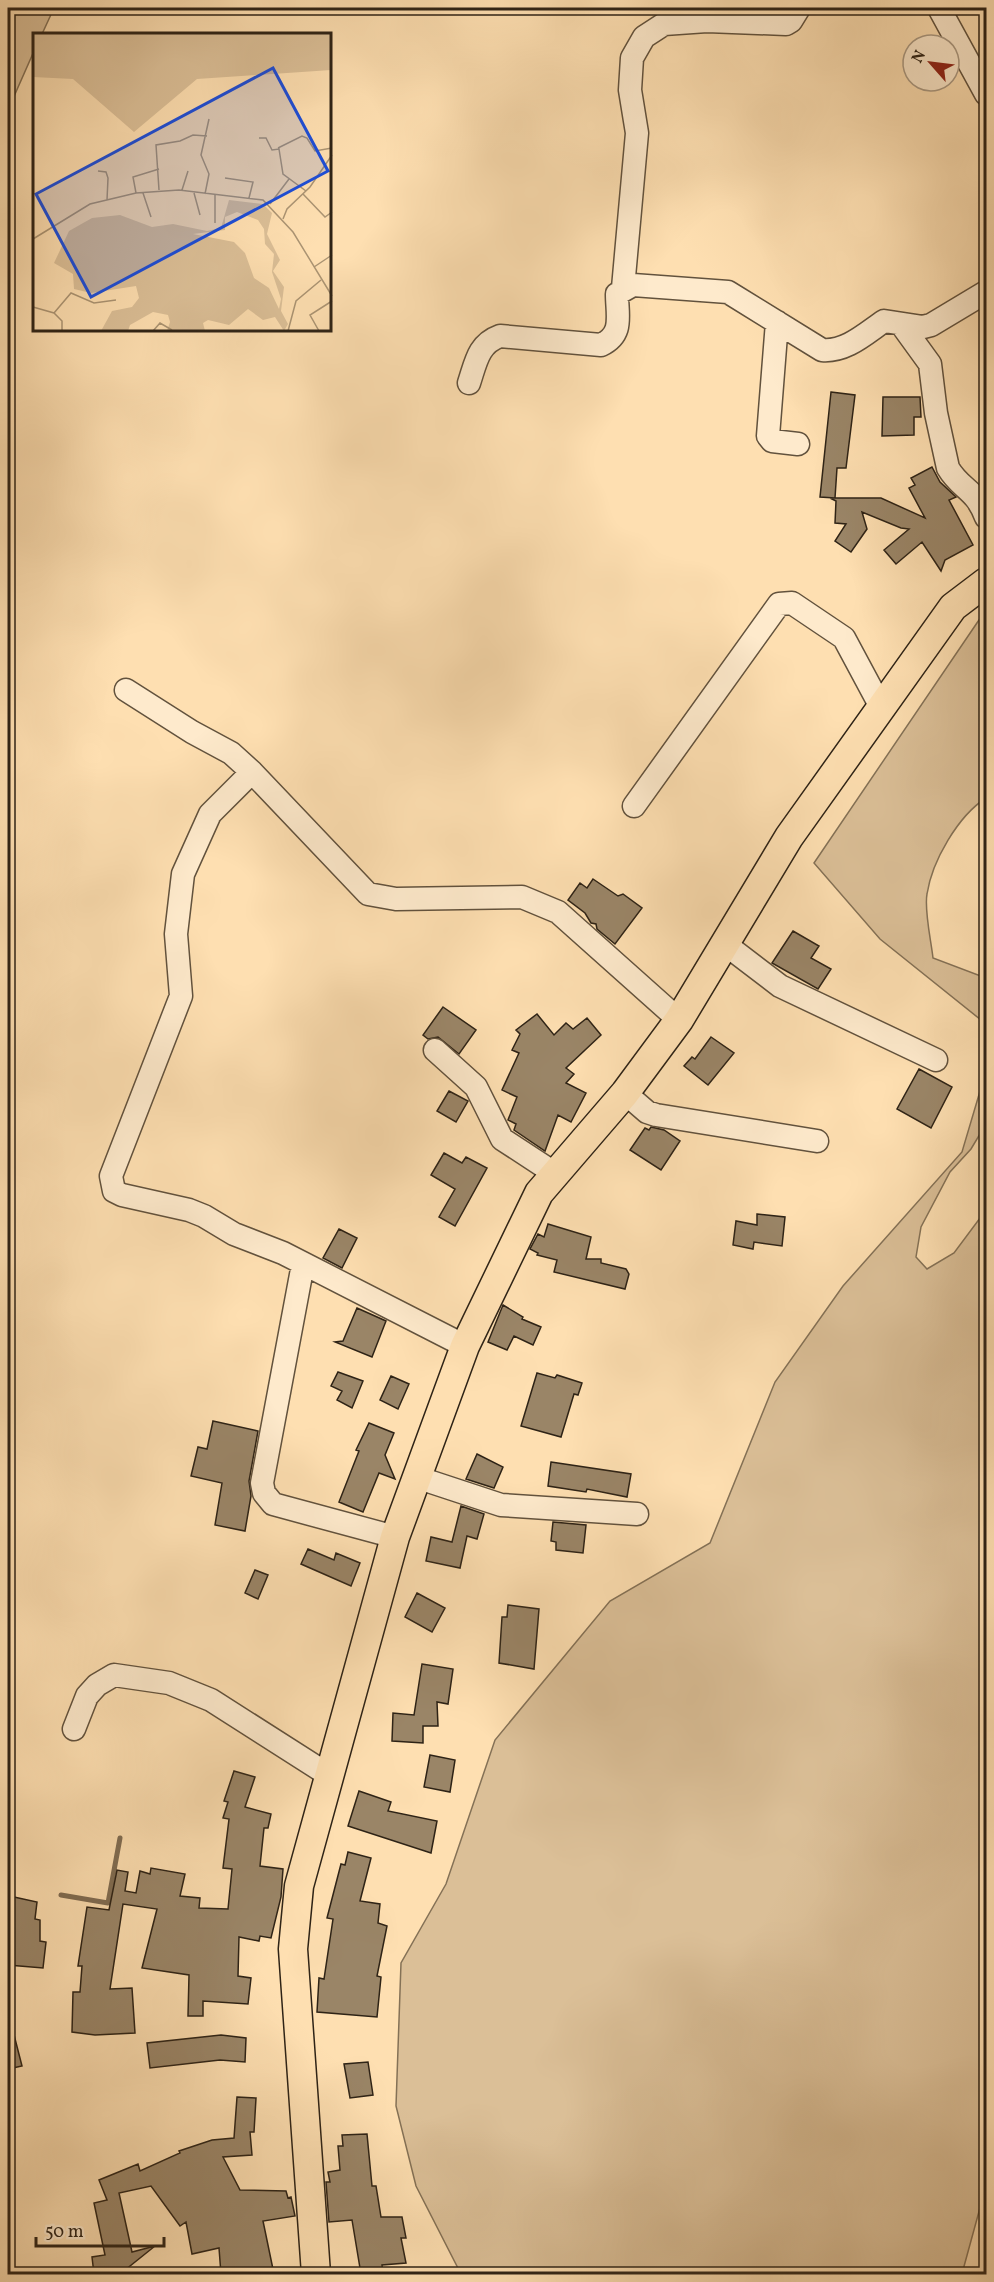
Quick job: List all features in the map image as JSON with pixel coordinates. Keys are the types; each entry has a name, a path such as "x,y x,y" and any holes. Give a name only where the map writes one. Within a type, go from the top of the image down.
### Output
{"main road":[{"path":"316,2274 293,1949 298,1886 327,1774 395,1537 465,1346 525,1219 554,1173 625,1093 679,1020 789,837 953,607 987,582"}],"street":[{"path":"623,288 637,133 630,90 632,58 644,37 664,24 707,21 786,24 791,21 799,8"},
{"path":"939,8 987,94"},
{"path":"469,383 480,349 489,340 501,336 601,345 613,339 618,331 617,294 623,288 633,285 728,292 822,350 834,351 846,346 884,321 923,327 931,325 987,292"},
{"path":"777,321 768,436 772,441 798,444"},
{"path":"901,324 930,364 938,428 948,468 952,475 975,494 987,517"},
{"path":"634,806 778,604 792,603 843,638 880,707"},
{"path":"126,690 192,732 231,753 252,772 368,894 396,899 500,895 522,897 544,904 558,912 679,1020"},
{"path":"252,772 210,814 183,874 176,934 181,996 111,1176 111,1184 114,1191 122,1195 197,1213 234,1234 303,1264 465,1346"},
{"path":"725,944 780,986 936,1060"},
{"path":"435,1050 476,1087 502,1139 554,1173"},
{"path":"625,1093 647,1112 656,1115 817,1141"},
{"path":"303,1264 262,1483 264,1493 273,1504 395,1537"},
{"path":"416,1477 501,1504 638,1514"},
{"path":"74,1729 87,1696 97,1685 114,1675 169,1683 211,1700 327,1774"}],"shaded area":[{"path":"8,8 54,8 42,33 33,33 33,53 8,110"},
{"path":"986,616 986,798 966,816 948,840 934,868 926,901 933,958 986,978 986,1024 880,939 814,863 981,617"},
{"path":"986,1071 986,1124 971,1149 950,1172 921,1227 916,1257 927,1269 954,1253 986,1210 986,2186 963,2270 959,2274 461,2274 416,2186 396,2106 401,1963 446,1884 495,1740 610,1601 710,1543 775,1382 843,1286 962,1152"}],"building":[{"path":"831,392 855,395 846,468 837,468 835,498 820,497"},
{"path":"883,397 920,397 921,417 914,417 914,435 882,436"},
{"path":"932,467 940,482 956,497 949,500 973,545 945,560 941,571 922,542 896,564 884,550 909,529 862,512 867,529 851,552 835,541 846,524 835,523 836,501 830,498 881,498 925,518 909,488 915,485 911,478"},
{"path":"593,879 618,896 623,894 642,908 615,944 597,929 596,924 591,923 585,913 568,900 580,883 587,888"},
{"path":"793,931 819,946 811,958 831,969 818,989 772,963"},
{"path":"443,1007 476,1030 459,1054 438,1037 428,1039 423,1035"},
{"path":"537,1014 554,1035 566,1023 573,1029 587,1018 601,1035 566,1068 574,1074 566,1083 586,1093 571,1122 558,1115 545,1151 514,1130 516,1124 508,1120 517,1097 502,1090 519,1053 512,1050 520,1034 516,1030"},
{"path":"711,1037 734,1053 708,1085 684,1066 692,1057 695,1059"},
{"path":"919,1069 952,1087 931,1128 897,1109"},
{"path":"449,1091 468,1101 456,1122 437,1111"},
{"path":"651,1127 664,1130 680,1141 661,1170 630,1150 645,1128 649,1130"},
{"path":"444,1153 462,1163 466,1157 487,1168 455,1226 439,1217 455,1189 431,1175"},
{"path":"757,1214 785,1217 782,1246 754,1242 753,1249 733,1245 736,1221 757,1225"},
{"path":"548,1224 591,1237 586,1259 601,1259 601,1263 626,1269 629,1274 625,1289 554,1272 557,1260 537,1255 538,1253 530,1249 538,1234 544,1237"},
{"path":"339,1229 357,1238 342,1268 323,1258"},
{"path":"503,1305 523,1317 522,1319 541,1327 533,1345 514,1336 507,1350 488,1342"},
{"path":"357,1308 386,1321 372,1357 335,1342 343,1341"},
{"path":"338,1372 363,1381 352,1408 337,1400 342,1391 331,1386"},
{"path":"537,1373 555,1378 557,1375 582,1383 578,1395 574,1394 561,1437 521,1426"},
{"path":"391,1376 409,1384 398,1409 380,1400"},
{"path":"213,1421 258,1431 249,1481 251,1496 245,1531 215,1525 222,1483 191,1476 198,1447 207,1449"},
{"path":"369,1423 394,1433 385,1455 395,1479 379,1473 363,1512 339,1502 359,1451 356,1450"},
{"path":"477,1454 503,1467 494,1488 466,1479"},
{"path":"551,1462 631,1474 627,1497 587,1489 586,1492 548,1486"},
{"path":"461,1506 484,1514 477,1539 467,1536 460,1568 426,1561 431,1537 452,1542"},
{"path":"553,1522 586,1525 583,1553 556,1550 556,1542 551,1541"},
{"path":"308,1549 334,1560 336,1553 360,1563 351,1586 301,1564"},
{"path":"255,1570 268,1575 258,1599 245,1593"},
{"path":"417,1593 445,1608 432,1632 405,1617"},
{"path":"508,1605 539,1609 534,1669 499,1663 502,1617 507,1617"},
{"path":"422,1664 453,1669 448,1704 437,1702 438,1726 423,1726 423,1743 392,1741 393,1713 414,1715"},
{"path":"430,1755 455,1760 450,1792 424,1787"},
{"path":"234,1771 255,1777 245,1807 271,1814 268,1828 264,1828 260,1866 283,1869 281,1897 271,1938 260,1936 259,1941 239,1937 238,1976 251,1978 248,2004 203,2001 203,2016 188,2016 189,1975 142,1968 157,1909 123,1904 110,1989 132,1988 135,2033 95,2035 72,2032 73,1992 80,1992 82,1966 78,1966 87,1907 109,1910 117,1870 128,1872 125,1891 136,1893 140,1871 150,1874 151,1868 185,1874 180,1896 200,1898 199,1908 228,1909 232,1869 223,1868 229,1819 223,1818 228,1802 224,1801"},
{"path":"359,1791 391,1802 388,1811 437,1821 431,1853 348,1826"},
{"path":"348,1852 371,1858 360,1901 380,1904 378,1923 387,1926 377,1976 381,1977 377,2017 317,2012 319,1978 324,1979 333,1919 327,1918 341,1864 345,1865"},
{"path":"14,1897 37,1902 35,1919 40,1920 40,1941 46,1942 43,1968 8,1965 8,1898"},
{"path":"12,2027 22,2066 8,2069 8,2028"},
{"path":"221,2035 246,2038 245,2062 220,2060 150,2068 147,2043"},
{"path":"368,2062 373,2095 350,2098 344,2064"},
{"path":"237,2097 256,2098 254,2132 250,2132 252,2155 223,2157 240,2190 286,2191 288,2198 291,2197 295,2216 263,2221 274,2274 221,2274 219,2248 192,2254 186,2222 180,2226 151,2186 119,2193 132,2252 155,2246 120,2274 94,2274 92,2257 105,2255 94,2203 107,2200 99,2180 138,2164 140,2171 180,2153 179,2151 212,2140 234,2138"},
{"path":"367,2134 372,2186 376,2186 381,2217 402,2217 406,2238 401,2238 406,2263 382,2265 383,2274 361,2274 352,2220 329,2222 326,2182 330,2182 328,2172 340,2170 338,2146 343,2146 342,2135"}],"waterway":[{"path":"61,1895 108,1903 120,1838"}]}
